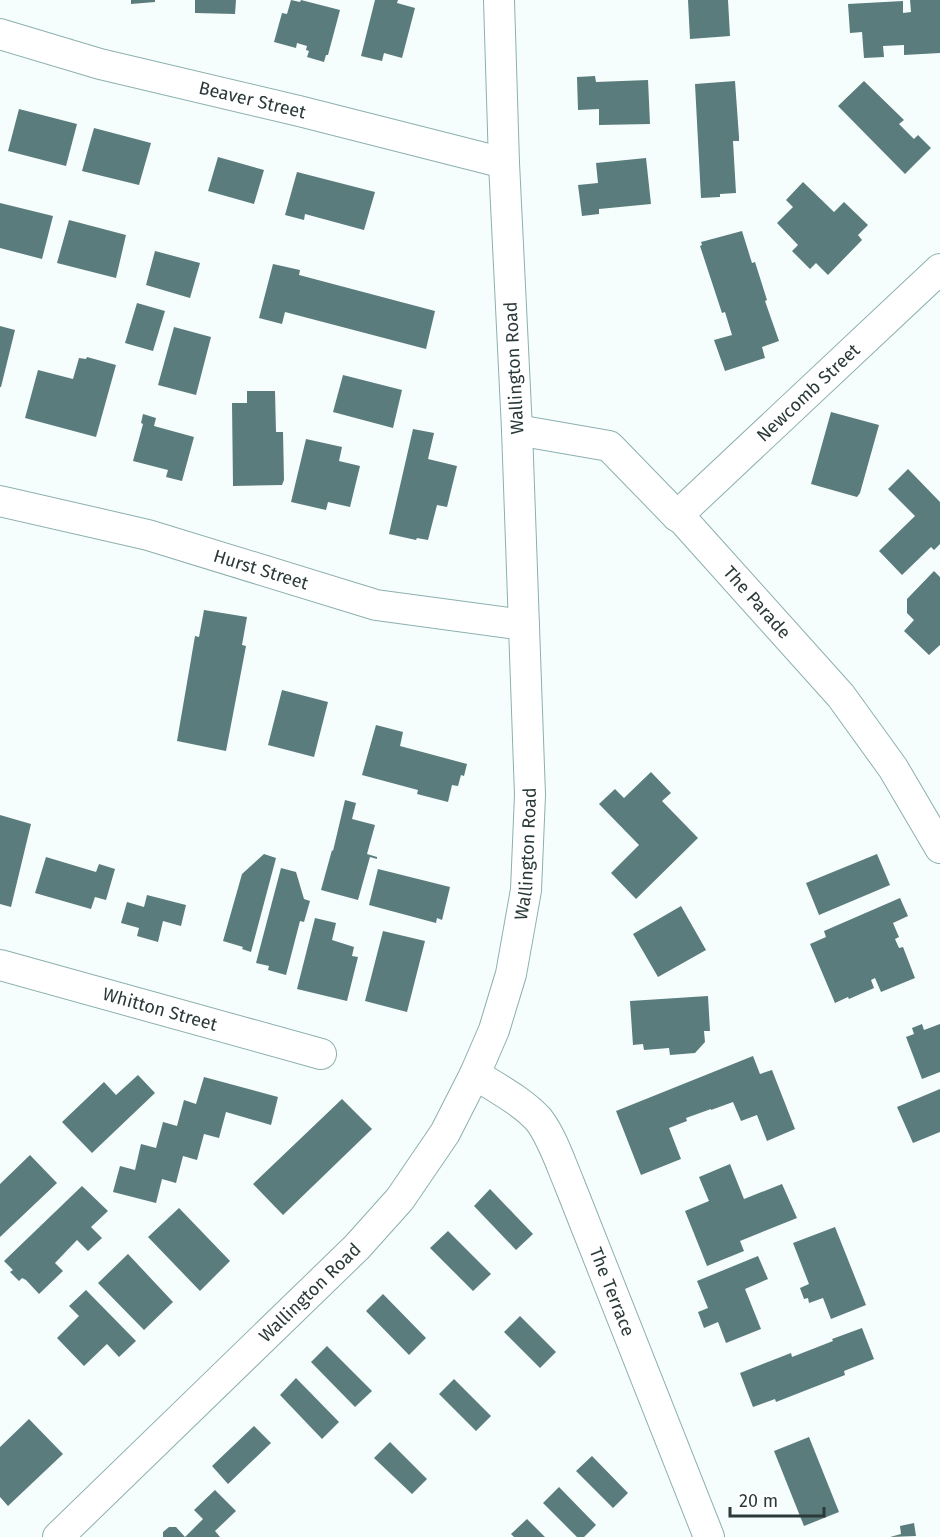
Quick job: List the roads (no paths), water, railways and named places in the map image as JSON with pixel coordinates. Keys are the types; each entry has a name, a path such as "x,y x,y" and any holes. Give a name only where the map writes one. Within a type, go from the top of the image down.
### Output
{"street":[{"name":"Wallington Road","path":"58,1537 357,1247 400,1199 445,1133 475,1074 494,1030 511,974 526,890 530,795 499,0"},
{"name":"Beaver Street","path":"0,34 100,64 504,163"},
{"name":"Newcomb Street","path":"677,516 940,269"},
{"name":"The Parade","path":"517,430 609,446 683,520 841,696 893,768 940,848"},
{"name":"Hurst Street","path":"0,501 148,535 376,606 524,625"},
{"name":"Whitton Street","path":"0,965 321,1054"},
{"name":"The Terrace","path":"475,1074 523,1105 540,1121 552,1144 709,1537"}]}
